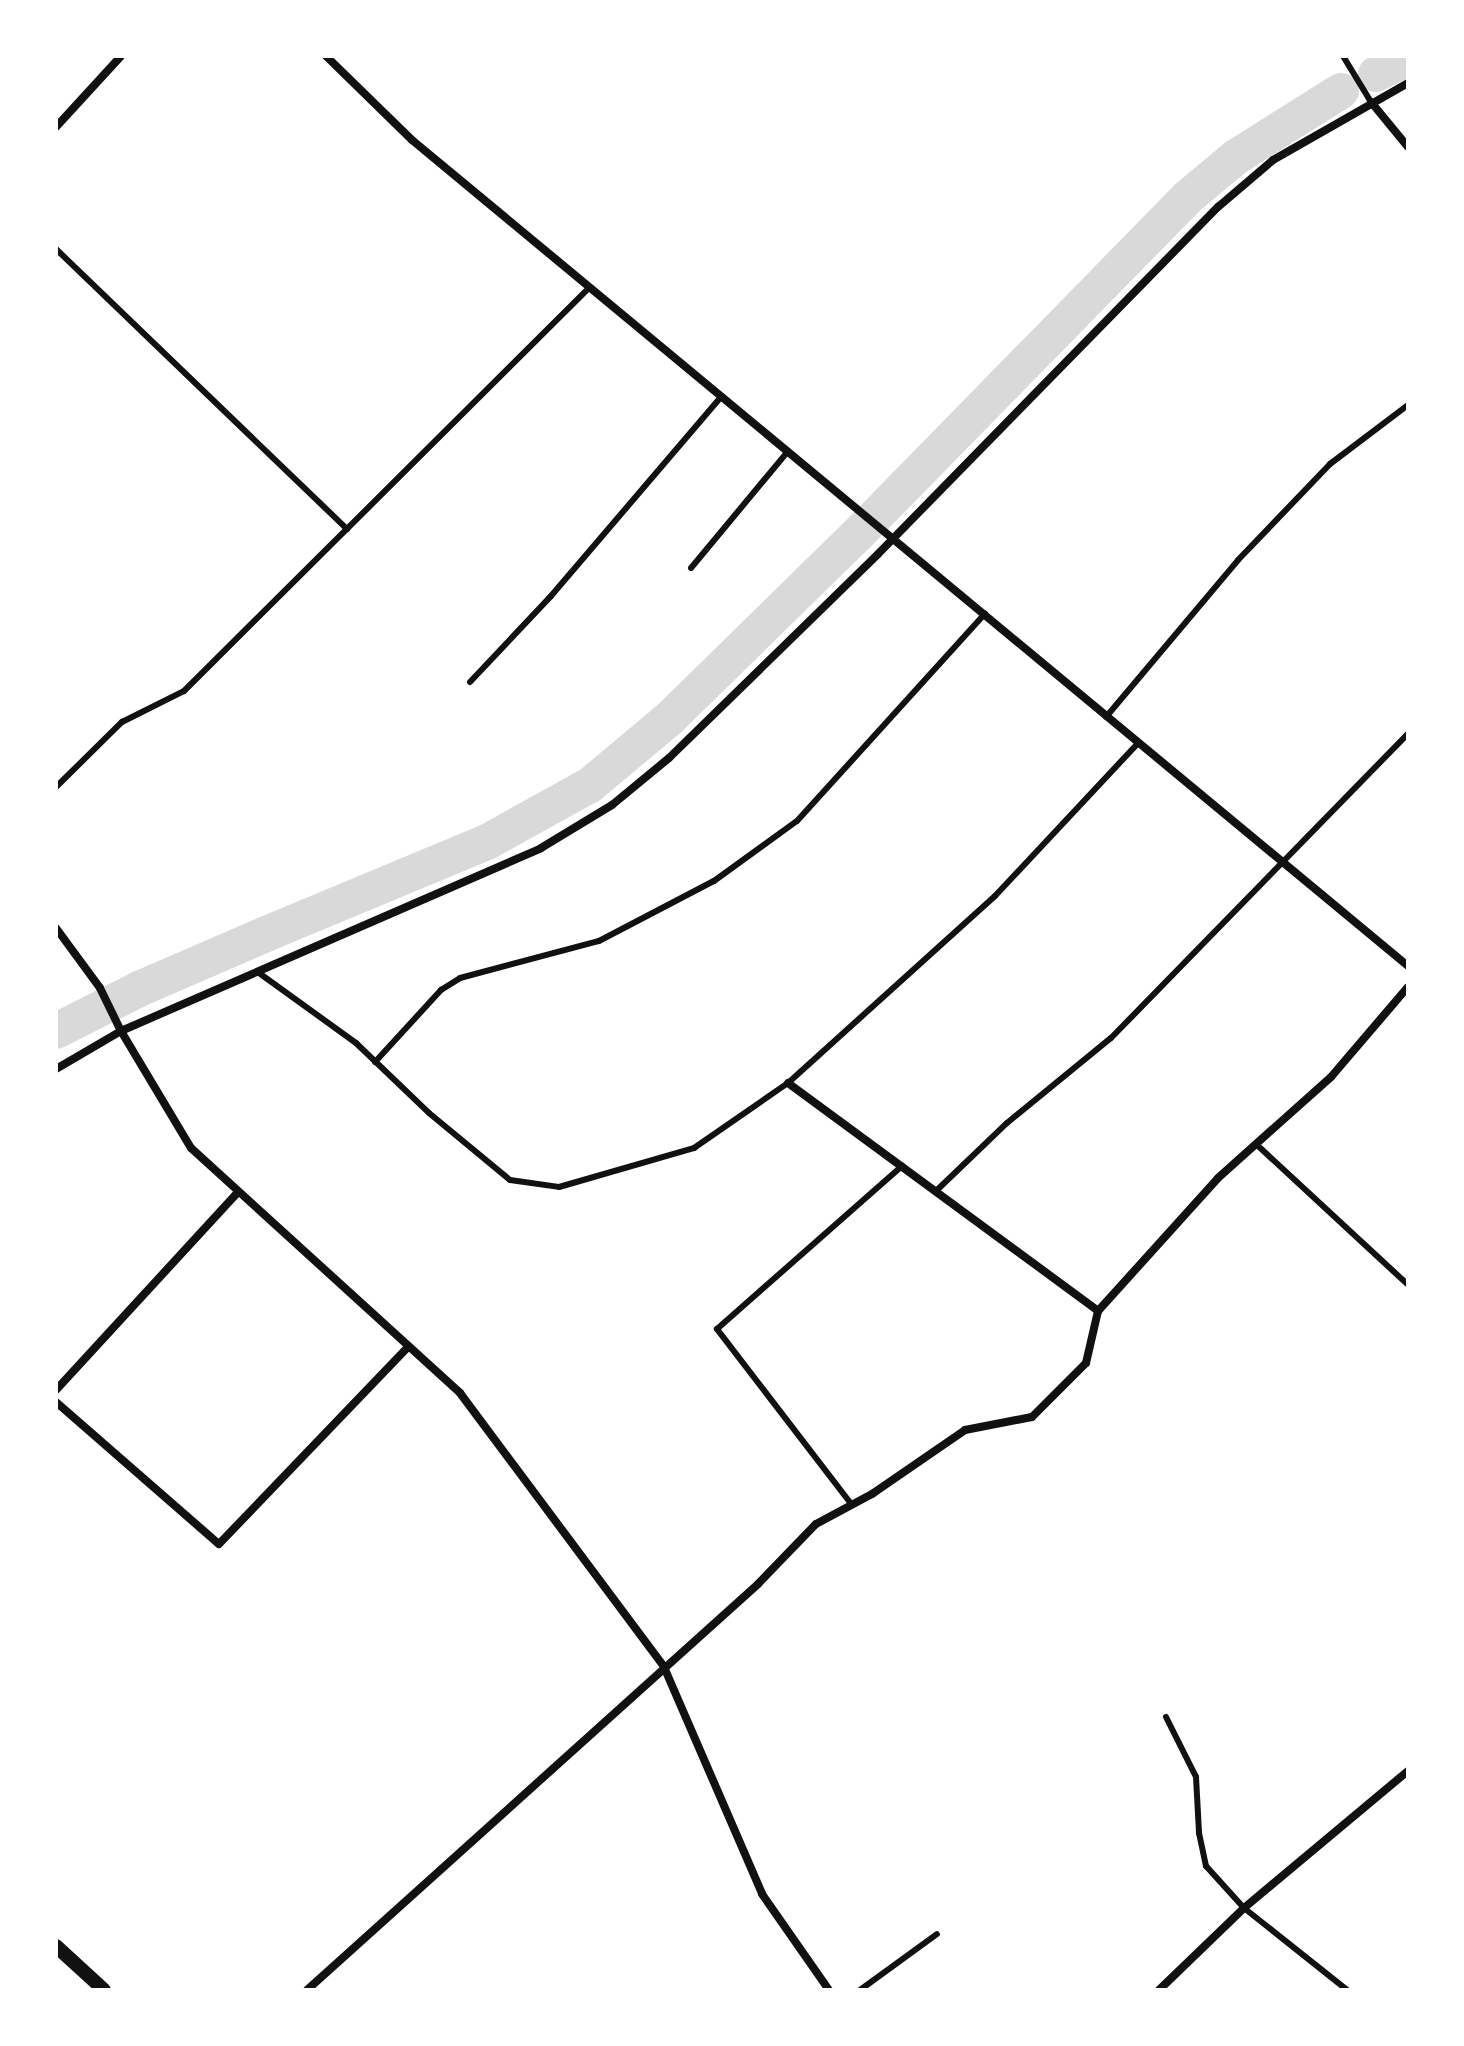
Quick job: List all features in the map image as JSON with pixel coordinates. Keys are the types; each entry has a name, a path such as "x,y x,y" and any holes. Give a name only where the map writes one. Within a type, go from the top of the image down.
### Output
{"street":[{"path":"56,127 121,56"},
{"path":"326,56 412,140 1408,966"},
{"path":"56,1069 121,1031 541,848 612,805 669,758 894,538 1218,207 1273,160 1408,83"},
{"path":"1371,102 1408,147"},
{"path":"56,928 100,988 121,1031 191,1148 407,1348 460,1393 664,1667 762,1894 829,1990"},
{"path":"307,1990 758,1584 816,1524 852,1505 965,1430 1032,1417 1086,1363 1098,1311 1218,1178 1331,1077 1408,987"},
{"path":"788,1083 1098,1311"},
{"path":"56,1390 238,1192"},
{"path":"56,1402 219,1544 407,1348"},
{"path":"1159,1990 1244,1908 1408,1771"},
{"path":"56,1946 104,1990"}],"lane":[{"path":"1343,56 1371,102"},
{"path":"56,249 347,529"},
{"path":"56,787 122,722 184,691 589,288"},
{"path":"470,682 551,596 722,396"},
{"path":"1106,717 1238,560 1330,464 1408,405"},
{"path":"691,568 788,451"},
{"path":"375,1062 441,990 460,978 599,941 714,881 797,821 985,614"},
{"path":"936,1191 1007,1123 1111,1038 1281,860 1408,734"},
{"path":"259,973 356,1043 429,1113 510,1180 559,1187 694,1148 788,1083 995,896 1137,744"},
{"path":"1256,1144 1408,1285"},
{"path":"852,1505 717,1329 902,1166"},
{"path":"1166,1717 1196,1777 1199,1833 1206,1866 1244,1908 1347,1990"},
{"path":"860,1990 937,1934"}],"waterway":[{"path":"1376,74 1408,58"},
{"path":"56,1031 139,989 487,842 590,785 670,718 857,535 1188,197 1236,157 1341,91"}]}
